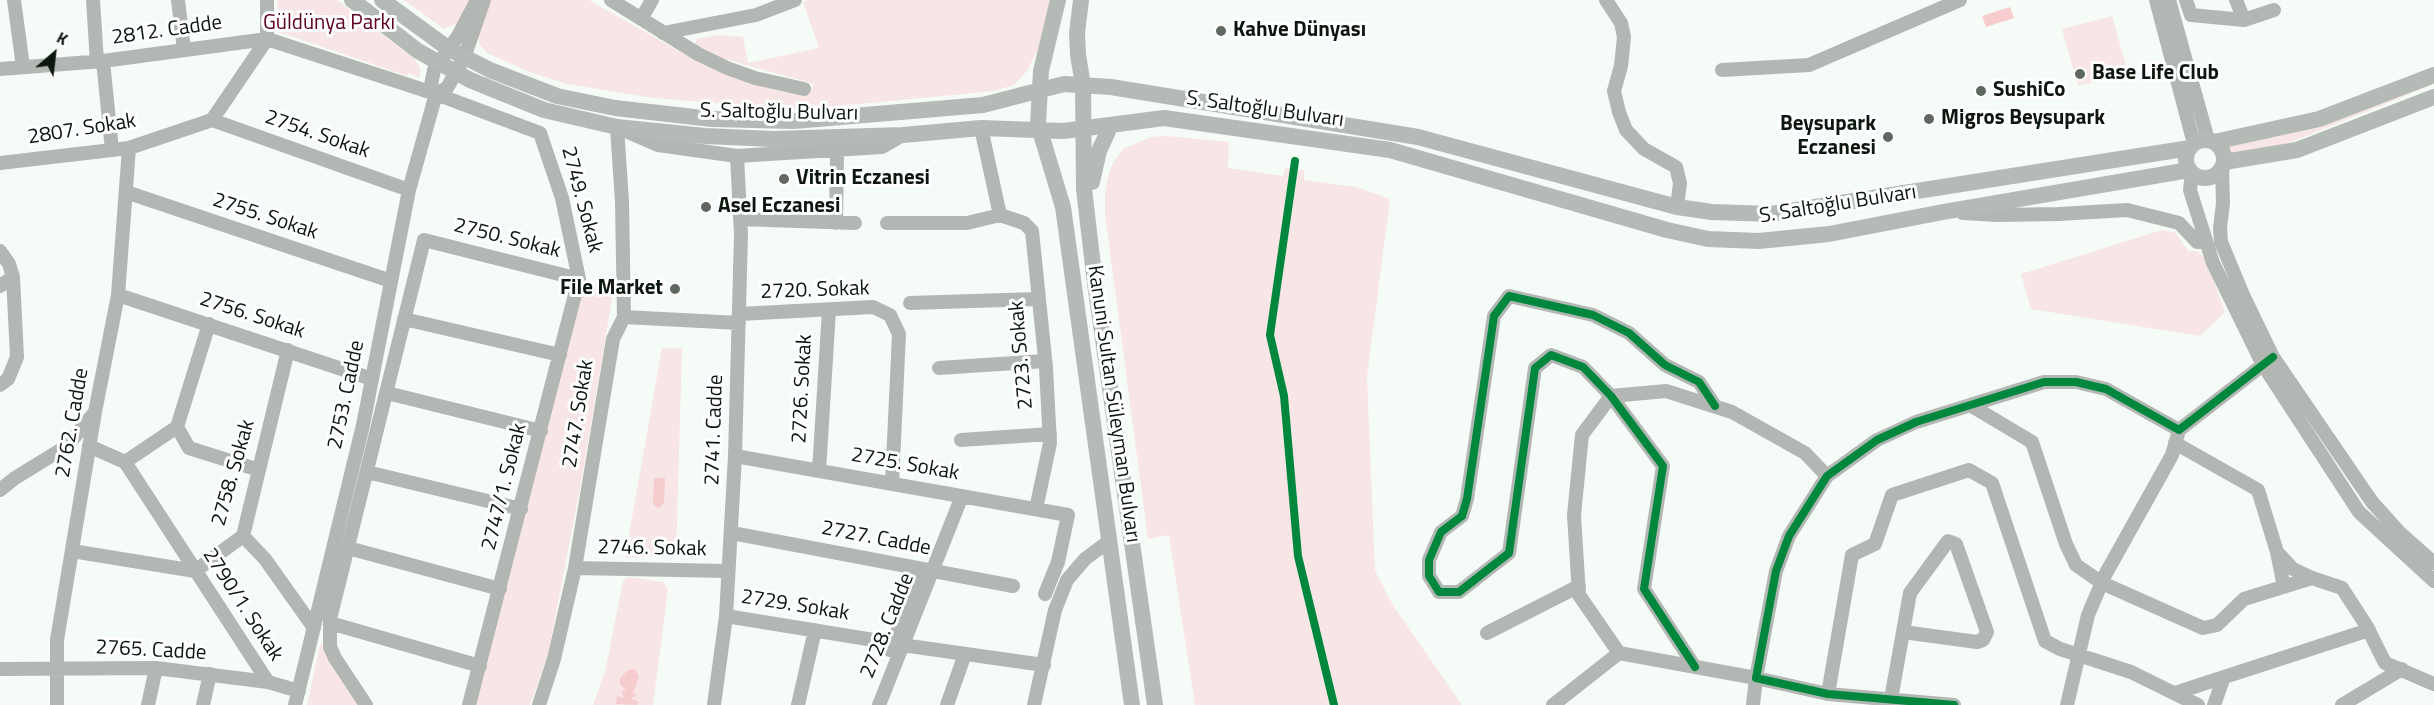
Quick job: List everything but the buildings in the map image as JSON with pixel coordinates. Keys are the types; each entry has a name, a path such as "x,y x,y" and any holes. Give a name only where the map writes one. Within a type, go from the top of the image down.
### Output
{"main road":[{"name":"S. Saltoğlu Bulvarı","path":"352,0 418,51 490,90 544,110 617,127 705,136 773,139 903,135 981,128 1039,131 1083,130 1164,118 1390,150 1667,230 1708,239 1759,241 1829,234 1943,212 2191,171 2207,178 2213,176 2223,165 2297,150 2434,97"},
{"name":"S. Saltoğlu Bulvarı","path":"382,0 449,49 523,84 572,99 637,111 738,121 824,120 972,106 1004,101 1064,84 1146,92 1418,137 1677,207 1712,212 1771,214 2201,144 2319,119 2434,75"},
{"name":"Kanuni Sultan Süleyman Bulvarı","path":"1058,0 1041,71 1039,131 1063,207 1132,705"},
{"name":"Kanuni Sultan Süleyman Bulvarı","path":"1081,0 1077,46 1083,86 1084,189 1095,283 1155,705"},
{"path":"1087,210 1093,167 1111,125"},
{"path":"2191,171 2186,159 2201,144 2222,150 2223,165"}],"street":[{"path":"14,0 23,67"},
{"path":"93,0 112,150"},
{"path":"178,0 184,50"},
{"path":"212,120 267,39 267,0"},
{"path":"436,94 431,81 438,63 458,36 477,0"},
{"path":"267,39 436,94 445,90 465,58 484,0"},
{"path":"611,0 663,33 727,68 755,78 804,89"},
{"path":"641,20 652,0"},
{"path":"663,33 756,15 795,0"},
{"path":"1606,0 1617,16 1624,37 1621,66 1614,91 1619,112 1626,130 1644,149 1676,167 1680,183 1677,207"},
{"path":"1722,70 1809,65 1960,0"},
{"path":"2156,0 2180,64"},
{"path":"2169,0 2180,64 2201,144"},
{"path":"2186,0 2191,15 2244,20 2274,10"},
{"path":"2236,0 2244,20"},
{"name":"2812. Cadde","path":"0,69 100,61 267,39"},
{"name":"2749. Sokak","path":"436,94 540,133 562,198 579,279"},
{"name":"2753. Cadde","path":"297,698 372,379 409,190 436,94"},
{"name":"2807. Sokak","path":"0,163 129,147 212,120"},
{"name":"2754. Sokak","path":"212,120 409,190"},
{"path":"617,127 658,145 736,156 882,147 903,135"},
{"name":"2747. Sokak","path":"539,705 554,659 575,568 613,339 624,317 622,202 617,127"},
{"path":"887,224 967,223 1000,215 981,128"},
{"name":"2762. Cadde","path":"57,705 57,640 95,412 118,295 129,147"},
{"path":"836,223 837,151"},
{"name":"2741. Cadde","path":"714,705 726,616 732,533 739,319 740,219 736,156"},
{"path":"2223,165 2221,242 2251,312 2268,361 2376,507 2404,538 2434,563"},
{"path":"2191,171 2190,190 2213,263 2268,361 2359,512 2434,581"},
{"name":"2755. Sokak","path":"126,192 391,281"},
{"path":"1943,212 1996,215 2127,210 2179,223 2197,242 2205,242"},
{"name":"2723. Sokak","path":"1000,215 1024,223 1032,231 1050,434 1036,510"},
{"path":"740,219 855,224"},
{"name":"2750. Sokak","path":"404,319 424,240 579,279"},
{"path":"0,251 9,264 13,277 17,357 4,382"},
{"path":"0,286 13,277"},
{"name":"2747/1. Sokak","path":"469,705 579,279"},
{"name":"2756. Sokak","path":"118,295 372,379"},
{"path":"1695,667 1644,589 1663,466 1611,396 1583,367 1551,355 1535,368 1509,553 1459,592 1439,592 1429,576 1429,560 1441,532 1462,516 1471,476 1494,316 1509,296 1593,315 1629,333 1665,365 1699,382 1715,406"},
{"path":"910,303 1038,300"},
{"name":"2720. Sokak","path":"624,317 739,319 873,307 890,315 899,334 892,484"},
{"name":"2726. Sokak","path":"819,471 829,310"},
{"path":"366,705 330,647 330,623 404,319 560,356"},
{"path":"89,446 125,462 177,427 209,324"},
{"name":"2758. Sokak","path":"195,571 243,536 288,350"},
{"path":"939,368 1045,361"},
{"path":"2067,705 2088,615 2127,532 2172,455 2177,436 2268,361"},
{"path":"1753,705 1776,571 1788,536 1827,476 1877,440 1916,422 2044,382 2076,382 2106,389 2258,490 2277,552 2284,587"},
{"path":"1827,476 1805,453 1732,412 1666,391 1611,396 1582,435 1574,515 1580,595 1619,653 1756,678 1828,694 1890,702 1954,705"},
{"path":"387,393 541,431"},
{"path":"1970,405 2031,442 2066,544 2076,565 2102,583 2203,628 2217,625 2244,599 2312,578"},
{"path":"0,490 67,446 95,412"},
{"path":"177,427 189,448 259,471"},
{"path":"961,440 1050,434"},
{"name":"2725. Sokak","path":"735,456 1068,515 1058,562 1045,594"},
{"name":"2790/1. Sokak","path":"125,462 268,682"},
{"path":"1828,694 1852,555 1875,544 1892,495 1969,470 1992,483 2045,641 2060,650 2131,672 2198,705"},
{"path":"367,472 521,509"},
{"name":"2728. Cadde","path":"872,705 927,570 962,496"},
{"name":"2727. Cadde","path":"732,533 1013,586"},
{"path":"243,536 266,559 314,628"},
{"path":"1034,705 1055,610 1067,580 1084,560 1109,541"},
{"path":"1890,702 1910,593 1948,541 1956,544 1987,632 1983,640 1977,642 1903,632"},
{"path":"348,548 500,589"},
{"path":"72,551 195,571"},
{"path":"2277,552 2293,570 2342,588 2369,630 2385,663 2434,684"},
{"name":"2746. Sokak","path":"575,568 728,571"},
{"path":"1487,633 1579,586"},
{"name":"2729. Sokak","path":"726,616 1044,665"},
{"path":"330,623 480,666"},
{"path":"798,705 815,630"},
{"path":"2175,693 2369,630"},
{"name":"2728. Cadde","path":"879,705 897,644"},
{"path":"1553,705 1619,653"},
{"path":"947,705 965,654"},
{"path":"148,705 156,668"},
{"name":"2765. Cadde","path":"0,669 156,668 268,682 297,698"},
{"path":"2342,705 2402,669"},
{"path":"203,705 210,674"},
{"path":"2214,705 2224,677"}],"green space":[{"name":"Güldünya Parkı","path":"277,0 337,0 414,58 420,68 420,78 408,73 407,76 279,32"},
{"path":"404,0 469,0 457,24 444,29"},
{"path":"491,0 589,0 677,50 749,83 783,92 809,94 814,84 704,53 693,46 697,39 719,35 743,37 748,63 819,48 803,2 809,0 1051,0 1038,49 1027,71 1014,85 994,91 798,110 654,98 567,84 527,71 487,53 479,44 478,33"},
{"path":"2112,16 2128,73 2078,86 2062,29"},
{"path":"2434,78 2434,84 2284,145 2229,154 2226,145"},
{"path":"1166,136 1229,142 1228,168 1283,176 1285,168 1304,170 1304,180 1356,187 1390,199 1367,376 1375,571 1394,607 1462,705 1195,705 1169,535 1148,539 1105,214 1105,194 1109,173 1123,149 1151,137"},
{"path":"2162,230 2176,233 2188,251 2196,251 2205,257 2225,312 2200,336 2031,309 2021,274"},
{"path":"585,283 614,287 580,489 548,655 530,705 475,705"},
{"path":"662,348 682,348 676,556 625,558"},
{"path":"629,577 663,582 668,589 653,705 593,705 605,672 623,581"},
{"path":"324,642 361,705 307,705 320,645"}],"shaded area":[{"path":"2010,7 2014,18 1986,27 1982,16"},
{"path":"654,478 665,478 664,503 659,508 653,504"},
{"path":"635,669 639,677 633,693 636,694 635,697 631,699 638,701 637,705 616,704 617,696 624,698 622,691 626,690 620,684 620,678 628,670"}],"cycle path":[{"path":"1295,161 1270,335 1284,396 1298,556 1334,705"},
{"path":"1695,667 1644,589 1663,466 1611,396 1583,367 1551,355 1535,368 1509,553 1459,592 1439,592 1429,576 1429,560 1441,532 1462,516 1467,499 1494,316 1509,296 1593,315 1629,333 1665,365 1699,382 1715,406"},
{"path":"1954,705 1828,694 1756,678 1776,571 1789,536 1827,476 1877,440 1916,422 2044,382 2076,382 2106,389 2179,430 2273,357"}],"place":[{"name":"Kahve Dünyası","path":"1221,31"},
{"name":"Base Life Club","path":"2080,74"},
{"name":"SushiCo","path":"1981,91"},
{"name":"Migros Beysupark","path":"1929,119"},
{"name":"Beysupark Eczanesi","path":"1888,137"},
{"name":"Vitrin Eczanesi","path":"784,179"},
{"name":"Asel Eczanesi","path":"706,207"},
{"name":"File Market","path":"675,289"}]}
